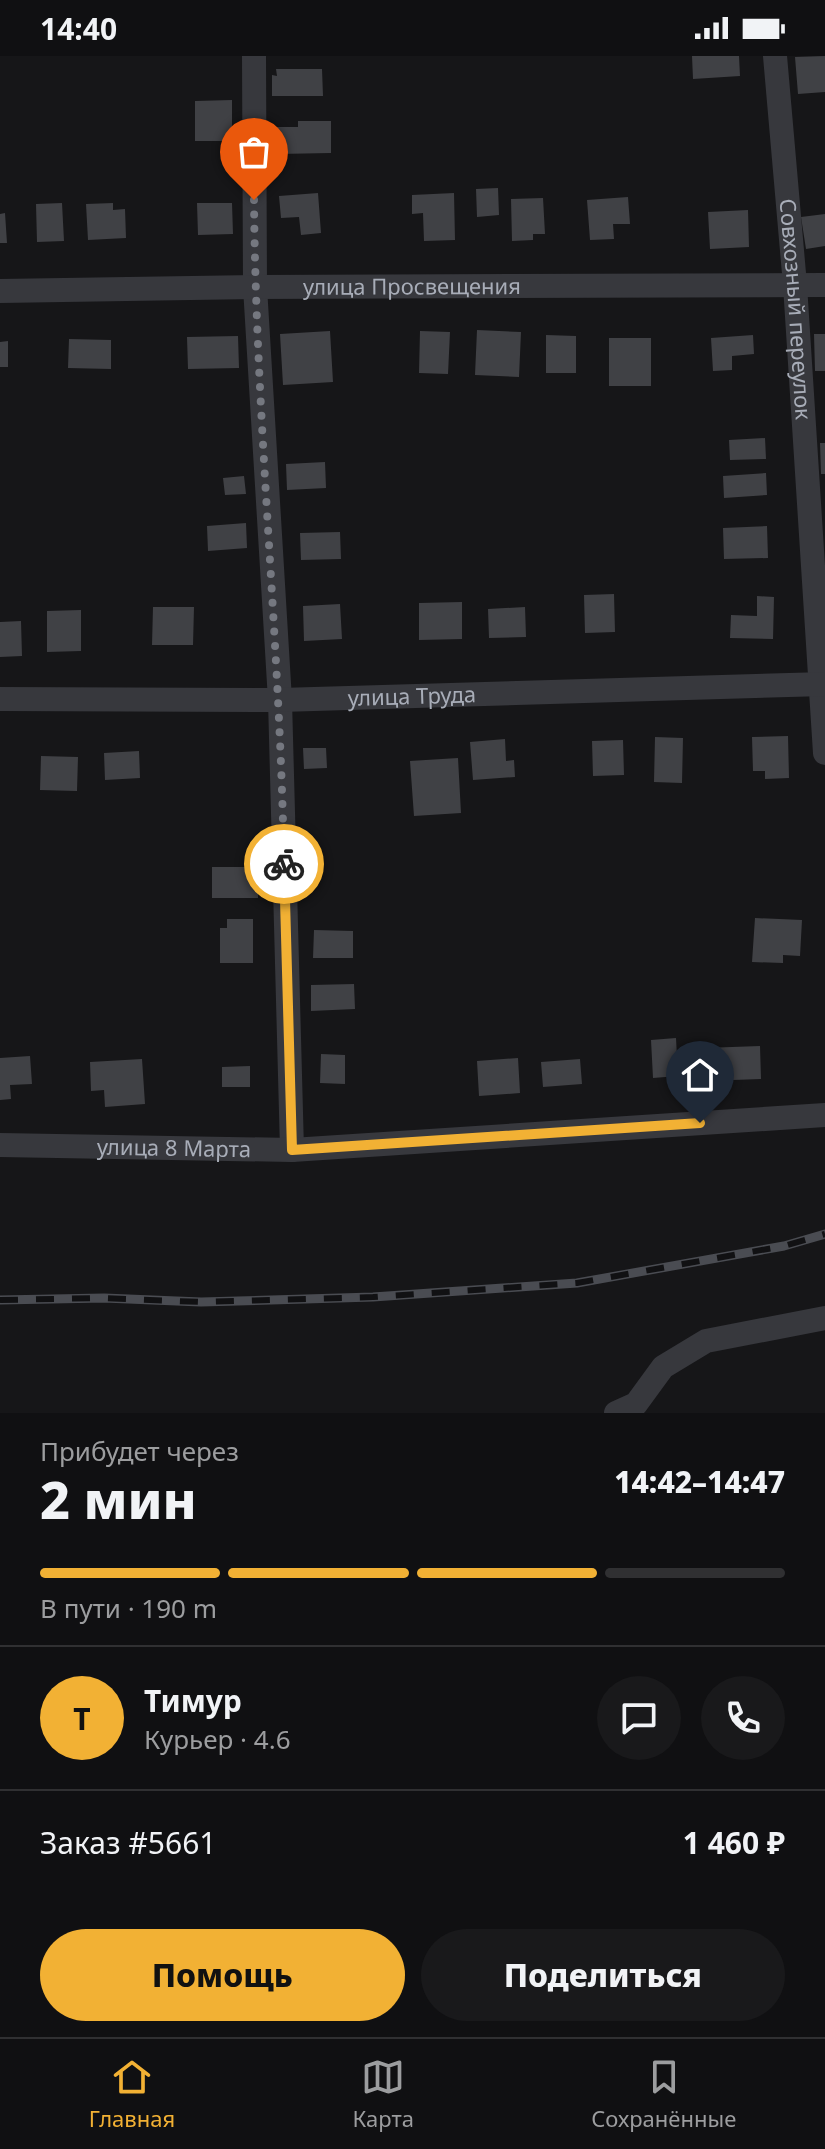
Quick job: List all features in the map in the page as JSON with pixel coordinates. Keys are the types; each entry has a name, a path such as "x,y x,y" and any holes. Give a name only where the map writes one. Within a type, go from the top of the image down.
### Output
{"street":[{"path":"254,56 255,287 280,700 292,1150"},
{"name":"Совхозный переулок","path":"775,56 795,285 823,684 825,753"},
{"name":"улица Просвещения","path":"0,291 825,285"},
{"name":"улица Труда","path":"0,699 280,700 823,684"},
{"name":"улица 8 Марта","path":"0,1145 292,1150 825,1115"},
{"path":"616,1413 636,1404 663,1367 706,1341 825,1318"}],"building":[{"path":"692,56 739,56 740,76 693,79"},
{"path":"825,56 825,92 798,94 795,57"},
{"path":"276,69 322,69 323,96 272,96 272,75 277,76"},
{"path":"232,100 232,141 195,141 195,101"},
{"path":"298,121 331,121 331,153 278,154 277,127 298,127"},
{"path":"498,188 499,215 477,217 476,189"},
{"path":"318,193 321,233 301,235 299,217 281,218 279,196"},
{"path":"454,193 455,240 424,241 423,213 412,214 412,195"},
{"path":"628,197 630,224 613,224 614,239 590,240 587,200"},
{"path":"543,198 545,234 533,234 533,240 512,241 511,199"},
{"path":"62,203 64,241 37,242 36,204"},
{"path":"113,203 113,210 125,209 126,238 88,240 86,204"},
{"path":"197,203 232,203 233,234 198,235"},
{"path":"748,210 749,247 710,249 708,212"},
{"path":"5,213 7,243 0,243 0,214"},
{"path":"825,214 825,246 806,249 801,217"},
{"path":"477,330 521,332 519,377 475,375"},
{"path":"330,331 333,382 283,385 280,334"},
{"path":"420,331 450,332 448,374 419,373"},
{"path":"814,334 825,334 825,371 815,371"},
{"path":"546,335 576,336 576,373 546,373"},
{"path":"753,335 754,354 732,356 732,370 713,371 711,338"},
{"path":"238,336 239,368 188,369 187,337"},
{"path":"609,338 651,338 651,386 609,386"},
{"path":"69,339 111,340 111,369 68,368"},
{"path":"8,341 8,367 0,367 0,342"},
{"path":"765,438 766,459 730,460 729,440"},
{"path":"820,443 825,443 825,474 821,474"},
{"path":"325,462 326,488 287,490 286,464"},
{"path":"766,473 767,495 724,498 723,476"},
{"path":"244,476 246,494 225,495 223,478"},
{"path":"246,523 247,548 208,551 207,526"},
{"path":"767,526 768,558 724,559 723,528"},
{"path":"340,532 341,559 301,560 300,533"},
{"path":"614,594 615,632 585,633 584,595"},
{"path":"757,596 774,597 773,639 730,638 731,615 757,616"},
{"path":"462,602 462,639 419,640 419,603"},
{"path":"340,604 342,639 304,641 303,606"},
{"path":"153,607 194,607 193,645 152,645"},
{"path":"525,607 526,637 489,638 488,609"},
{"path":"81,610 81,651 47,652 47,611"},
{"path":"21,621 22,656 0,657 0,622"},
{"path":"788,736 789,778 765,779 765,771 753,771 752,737"},
{"path":"655,737 683,738 682,783 654,782"},
{"path":"505,739 506,761 514,760 515,777 473,780 470,742"},
{"path":"623,740 624,775 593,776 592,741"},
{"path":"303,748 326,748 327,768 304,769"},
{"path":"139,751 140,778 105,780 104,753"},
{"path":"41,756 78,757 77,791 40,790"},
{"path":"458,758 461,813 414,816 410,761"},
{"path":"212,867 258,867 258,898 212,898"},
{"path":"755,918 802,920 800,956 783,955 783,963 752,962"},
{"path":"227,919 253,919 253,963 220,963 220,928 227,928"},
{"path":"314,930 353,931 353,958 313,958"},
{"path":"354,984 355,1009 311,1011 311,985"},
{"path":"676,1038 678,1076 653,1078 651,1040"},
{"path":"760,1046 761,1079 705,1081 704,1048"},
{"path":"321,1054 345,1055 345,1084 320,1083"},
{"path":"30,1056 32,1084 10,1085 11,1099 0,1100 0,1058"},
{"path":"518,1058 520,1093 479,1096 477,1061"},
{"path":"142,1059 145,1104 105,1107 104,1090 91,1091 90,1062"},
{"path":"580,1059 582,1084 543,1087 541,1062"},
{"path":"250,1066 250,1087 222,1087 222,1067"}],"railway":[{"path":"0,1300 104,1298 201,1302 373,1297 577,1283 784,1246 825,1234"}],"way so far":[{"path":"254,200 255,287 280,700 284,864"}],"route":[{"path":"284,864 292,1150 700,1123"}]}
